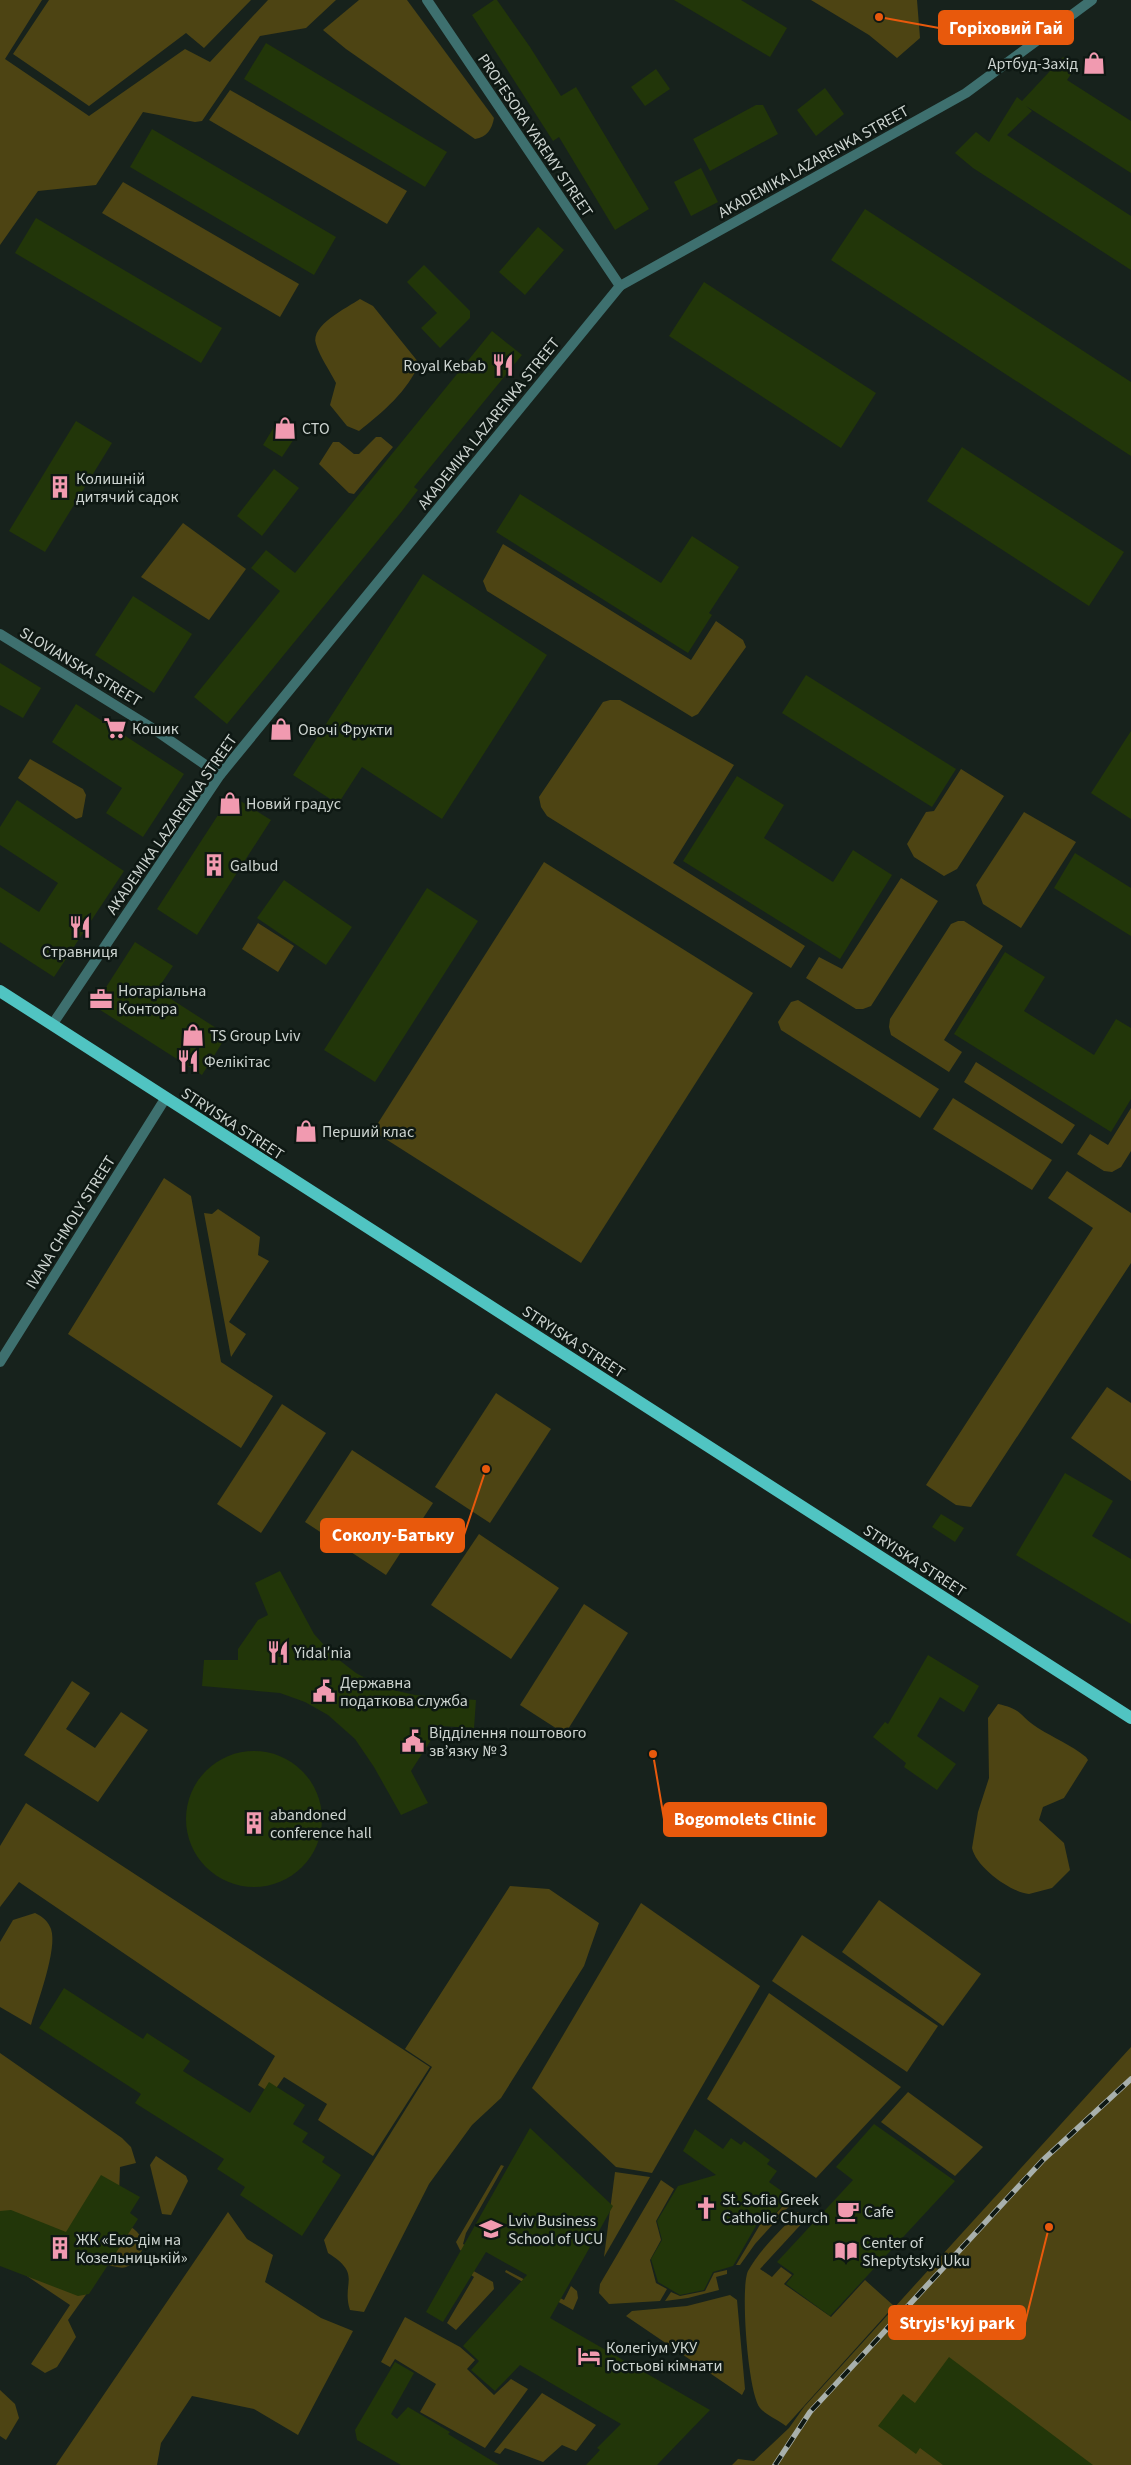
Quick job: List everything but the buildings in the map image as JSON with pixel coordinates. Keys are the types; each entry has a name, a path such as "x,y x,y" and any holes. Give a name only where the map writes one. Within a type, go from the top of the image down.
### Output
{"main road":[{"name":"STRYISKA STREET","path":"0,991 165,1099 1131,1718"}],"street":[{"name":"PROFESORA YAREMY STREET","path":"427,0 620,286"},
{"name":"AKADEMIKA LAZARENKA STREET","path":"52,1025 220,775 620,286 966,93 1092,0"},
{"name":"SLOVIANSKA STREET","path":"0,634 152,728 220,775"},
{"name":"IVANA CHMOLY STREET","path":"0,1362 165,1099"}],"shaded area":[{"path":"0,0 42,0 5,59 89,116 185,49 210,62 268,0 336,0 306,28 260,36 202,121 195,122 143,112 96,185 38,191 0,245"},
{"path":"49,0 251,0 204,48 186,33 89,106 13,54"},
{"path":"359,0 407,0 494,118 492,126 486,134 475,139 346,49 323,30"},
{"path":"811,0 917,0 920,38 897,58 869,35"},
{"path":"230,90 407,191 387,224 209,120"},
{"path":"123,182 299,284 280,317 102,213"},
{"path":"360,299 373,306 419,363 402,392 359,431 347,426 330,405 336,383 318,349 316,337 324,324"},
{"path":"376,437 381,437 393,447 354,494 349,493 319,464 333,442 339,442 354,454 359,454"},
{"path":"183,523 246,569 209,620 141,577"},
{"path":"503,544 691,660 716,621 743,640 746,647 698,714 692,717 487,591 483,581"},
{"path":"620,700 734,765 673,863 805,946 791,968 547,816 541,807 539,797 603,702"},
{"path":"30,759 83,789 86,795 82,817 76,819 18,778"},
{"path":"961,769 1004,796 957,869 944,876 914,857 907,844 926,812 934,811"},
{"path":"1024,812 1076,842 1021,928 983,904 976,885"},
{"path":"544,862 753,993 581,1263 373,1131"},
{"path":"901,878 938,901 871,1006 856,1009 806,978 819,957 842,969"},
{"path":"964,921 1003,946 944,1040 962,1052 949,1072 891,1035 889,1027 890,1019 951,924"},
{"path":"258,923 294,946 278,972 242,949"},
{"path":"798,1000 939,1089 920,1118 781,1030 778,1022 791,1002"},
{"path":"976,1062 1075,1125 1062,1144 964,1082"},
{"path":"953,1098 1052,1160 1032,1190 933,1129"},
{"path":"1131,1108 1131,1151 1121,1167 1112,1172 1104,1171 1077,1154 1090,1134 1108,1145"},
{"path":"1067,1171 1131,1213 1131,1263 971,1507 956,1505 926,1485 1093,1228 1048,1198"},
{"path":"164,1178 191,1196 221,1362 273,1396 241,1448 68,1334"},
{"path":"218,1209 260,1237 258,1255 269,1261 229,1322 246,1334 231,1357 204,1213 212,1214"},
{"path":"1107,1387 1131,1403 1131,1481 1071,1438"},
{"path":"496,1393 551,1429 490,1523 435,1487"},
{"path":"282,1404 326,1433 261,1533 217,1504"},
{"path":"352,1450 433,1503 386,1575 305,1522"},
{"path":"479,1534 559,1588 511,1659 431,1605"},
{"path":"584,1604 628,1633 565,1734 520,1705"},
{"path":"72,1681 90,1693 66,1729 95,1748 121,1712 148,1730 98,1802 24,1755"},
{"path":"998,1704 1017,1711 1032,1724 1074,1749 1088,1760 1064,1798 1043,1807 1039,1820 1064,1843 1070,1870 1052,1888 1029,1894 1013,1889 995,1877 980,1863 972,1848 978,1812 989,1778 988,1718"},
{"path":"26,1803 430,2067 373,2156 318,2120 327,2104 284,2077 272,2094 258,2085 275,2056 19,1882 0,1907 0,1846"},
{"path":"510,1886 549,1889 599,1923 584,1966 501,2098 472,2125 429,2184 364,2312 350,2310 348,2273 339,2261 328,2253 324,2240 432,2067 405,2049"},
{"path":"879,1900 981,1974 943,2026 842,1952"},
{"path":"641,1903 760,1986 652,2173 616,2167 532,2088"},
{"path":"35,1913 43,1918 51,1929 52,1949 31,2025 0,2007 0,1942 13,1920"},
{"path":"802,1935 938,2026 907,2072 772,1981"},
{"path":"769,1993 901,2087 816,2178 707,2099"},
{"path":"1131,2047 1131,2465 732,2465 738,2459 754,2461 789,2428 804,2407"},
{"path":"0,2053 122,2138 131,2147 136,2163 120,2167 118,2220 139,2234 143,2244 142,2250 138,2257 126,2267 119,2268 107,2265 68,2320 76,2337 57,2367 45,2373 31,2364 70,2305 0,2258"},
{"path":"908,2092 983,2147 955,2176 881,2122"},
{"path":"156,2156 186,2176 188,2181 171,2215 162,2214 150,2165"},
{"path":"501,2165 504,2166 466,2233 463,2244 475,2251 472,2258 460,2250 456,2242"},
{"path":"615,2172 650,2177 604,2257"},
{"path":"661,2180 674,2189 656,2221 661,2240 650,2260 656,2283 667,2289 660,2301 609,2304 599,2293 600,2284"},
{"path":"790,2198 794,2201 755,2244 740,2265 736,2265 767,2213 773,2217"},
{"path":"228,2212 247,2239 273,2255 265,2282 321,2318 353,2331 298,2435 254,2409 192,2396 161,2443 157,2465 56,2465"},
{"path":"798,2212 806,2219 760,2269 772,2277 781,2267 792,2275 784,2284 831,2317 865,2280 894,2306 786,2426 763,2411 756,2399 746,2341 745,2298 748,2271 758,2255"},
{"path":"470,2269 493,2282 494,2289 456,2330 447,2323 474,2277 468,2273"},
{"path":"506,2270 564,2300 571,2286 577,2291 578,2298 573,2310 505,2272"},
{"path":"727,2270 727,2274 716,2277 719,2290 688,2298 665,2301 671,2292 680,2296 705,2291 714,2273"},
{"path":"730,2295 737,2300 745,2389 742,2395 626,2316 632,2311 687,2306"},
{"path":"405,2317 460,2347 475,2360 467,2369 494,2395 511,2379 528,2389 485,2448 420,2412 436,2384 395,2359 390,2367 381,2362"},
{"path":"0,2390 15,2404 19,2418 6,2440 0,2436"},
{"path":"542,2393 596,2425 576,2451 562,2445 543,2462 505,2448 500,2454 494,2452"}],"railway":[{"path":"775,2465 810,2412 1043,2160 1131,2079"}],"place":[{"name":"Горіховий Гай","path":"879,17"},
{"name":"Артбуд-Захід","path":"1094,63"},
{"name":"Royal Kebab","path":"503,365"},
{"name":"СТО","path":"285,428"},
{"name":"Колишній дитячий садок","path":"60,487"},
{"name":"Кошик","path":"115,728"},
{"name":"Овочі Фрукти","path":"281,729"},
{"name":"Новий градус","path":"230,803"},
{"name":"Galbud","path":"214,865"},
{"name":"Стравниця","path":"80,927"},
{"name":"Нотаріальна Контора","path":"101,999"},
{"name":"TS Group Lviv","path":"193,1035"},
{"name":"Фелікітас","path":"188,1061"},
{"name":"Перший клас","path":"306,1131"},
{"name":"Соколу-Батьку","path":"486,1469"},
{"name":"Yidalʹnia","path":"278,1652"},
{"name":"Державна податкова служба","path":"324,1691"},
{"name":"Відділення поштового зв’язку № 3","path":"413,1741"},
{"name":"Bogomolets Clinic","path":"653,1754"},
{"name":"abandoned conference hall","path":"254,1823"},
{"name":"St. Sofia Greek Catholic Church","path":"706,2208"},
{"name":"Cafe","path":"848,2211"},
{"name":"Stryjs'kyj park","path":"1049,2227"},
{"name":"Lviv Business School of UCU","path":"491,2229"},
{"name":"ЖК «Еко-дім на Козельницькій»","path":"60,2248"},
{"name":"Center of Sheptytskyi Uku","path":"846,2251"},
{"name":"Колегіум УКУ Гостьові кімнати","path":"589,2356"}]}
